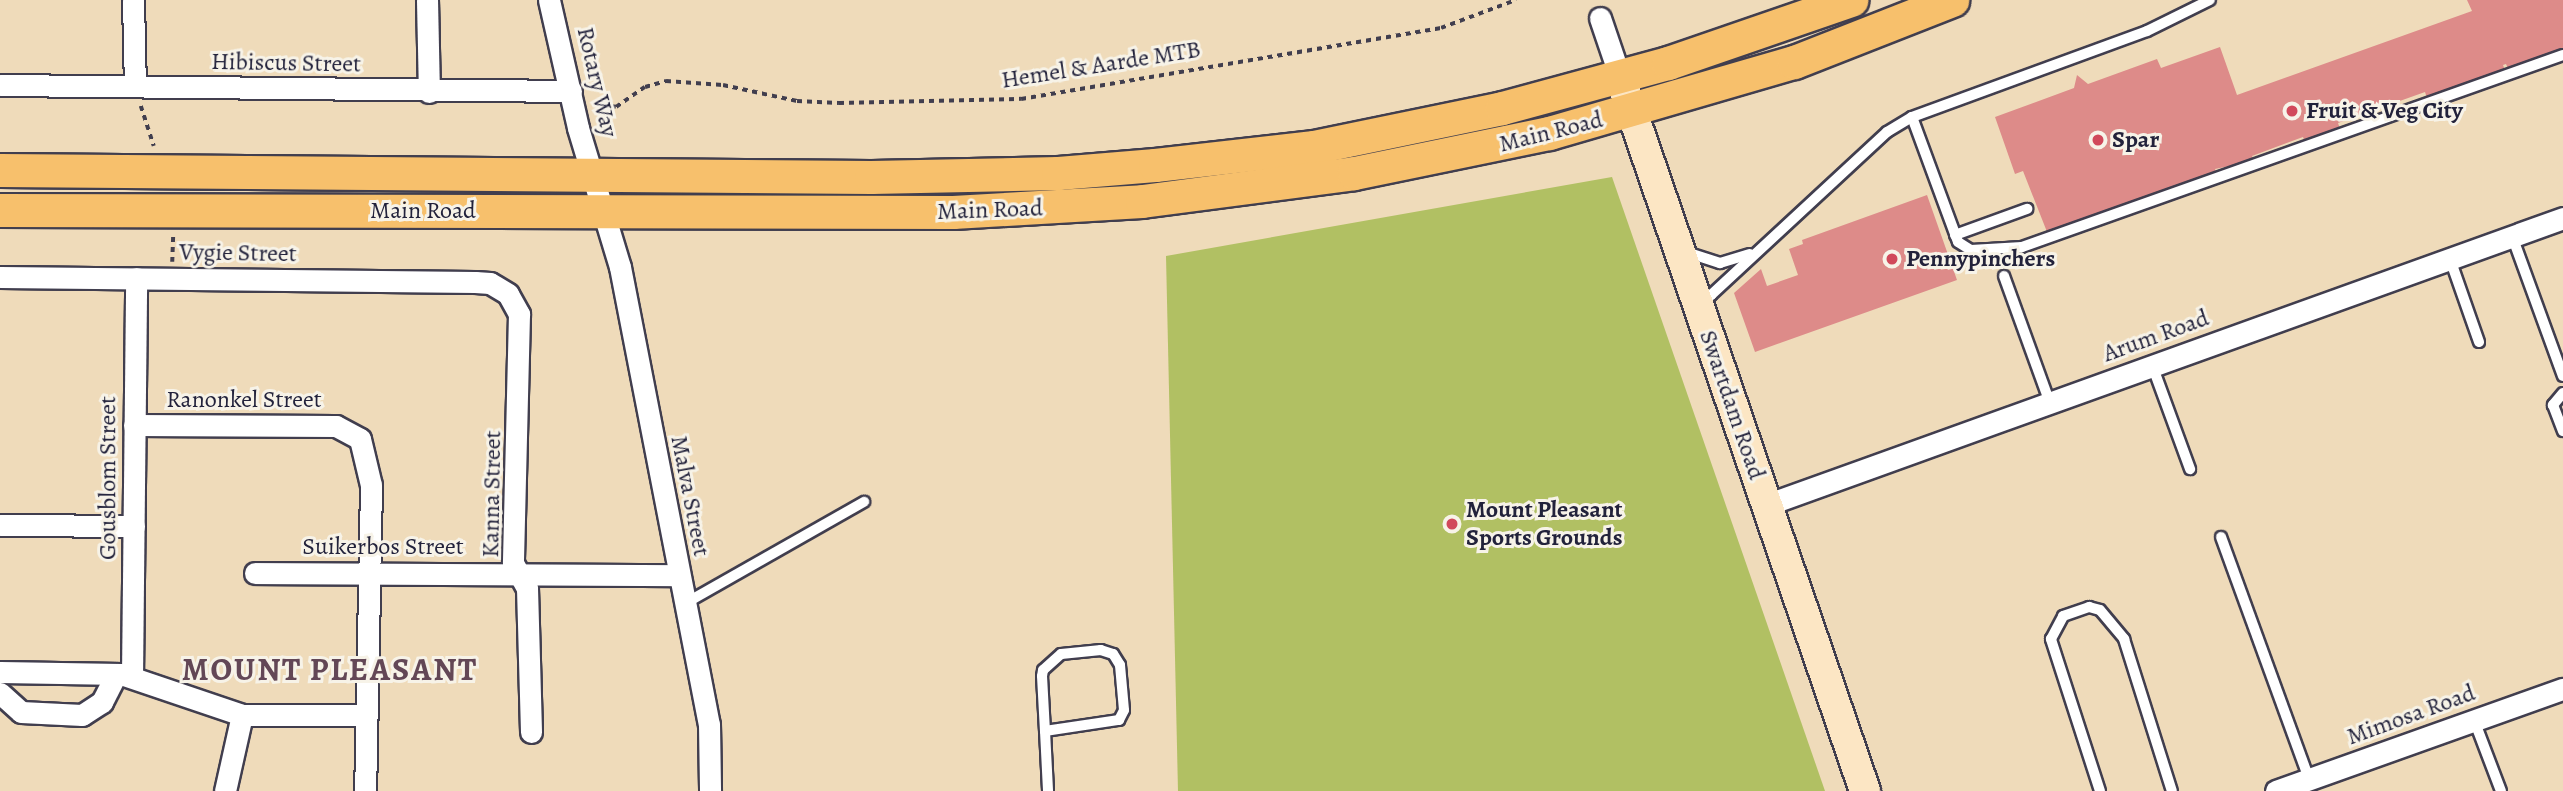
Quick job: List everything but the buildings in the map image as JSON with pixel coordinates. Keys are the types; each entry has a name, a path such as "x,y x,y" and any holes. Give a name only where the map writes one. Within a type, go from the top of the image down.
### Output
{"main road":[{"name":"Main Road","path":"0,170 594,176 991,176 1155,165 1314,147 1503,108 1620,77 1851,0"},
{"name":"Main Road","path":"0,210 953,212 1142,201 1265,187 1452,155 1632,112 1794,62 1952,0"}],"street":[{"path":"133,0 135,86"},
{"path":"427,0 429,92"},
{"name":"Rotary Way","path":"549,0 571,91 606,212"},
{"name":"Swartdam Road","path":"1600,18 1865,791"},
{"name":"Hibiscus Street","path":"0,85 429,92 571,91"},
{"name":"Malva Street","path":"606,212 709,724 710,791"},
{"name":"Arum Road","path":"1766,505 2563,218"},
{"name":"Vygie Street","path":"0,278 475,282"},
{"name":"Gousblom Street","path":"124,676 134,526 136,278"},
{"name":"Kanna Street","path":"475,282 499,287 519,314 513,563 527,588 531,732"},
{"name":"Ranonkel Street","path":"134,425 336,426 352,431 369,460 368,573"},
{"path":"0,525 134,526"},
{"name":"Suikerbos Street","path":"255,573 679,576"},
{"path":"365,791 368,573"},
{"path":"0,673 124,676 242,715 365,715"},
{"path":"0,693 21,712 82,715 102,702 124,676"},
{"name":"Mimosa Road","path":"2276,791 2563,689"},
{"path":"225,791 242,715"}],"lane":[{"path":"1695,300 1711,295 1758,248 1887,132 1912,117 2147,31 2210,0"},
{"path":"1912,117 1955,235 1971,250 2045,243 2563,55"},
{"path":"1955,235 2028,209"},
{"path":"2512,236 2563,376"},
{"path":"1675,242 1692,257 1710,262 1731,261 1758,248"},
{"path":"2450,259 2479,342"},
{"path":"2004,276 2050,402"},
{"path":"2152,365 2190,469"},
{"path":"2563,393 2553,405 2563,430"},
{"path":"686,603 864,502"},
{"path":"2221,537 2309,779"},
{"path":"2100,791 2051,639 2063,616 2090,607 2100,610 2124,639 2172,791"},
{"path":"1045,731 1119,720 1124,710 1120,665 1113,654 1101,650 1061,654 1045,665 1045,731 1048,791"},
{"path":"2474,720 2501,791"}],"path":[{"name":"Hemel & Aarde MTB","path":"571,91 607,107 666,82 723,85 797,101 839,103 1021,99 1441,28 1516,0"},
{"path":"135,86 157,156"},
{"path":"172,278 173,224"}],"green space":[{"name":"Mount Pleasant Sports Grounds","path":"1612,177 1825,791 1178,791 1166,256"}],"place":[{"name":"Fruit & Veg City","path":"2292,111"},
{"name":"Spar","path":"2098,140"},
{"name":"Pennypinchers","path":"1892,259"},
{"name":"Mount Pleasant Sports Grounds","path":"1452,524"}],"district":[{"name":"MOUNT PLEASANT","path":"330,669"}]}
